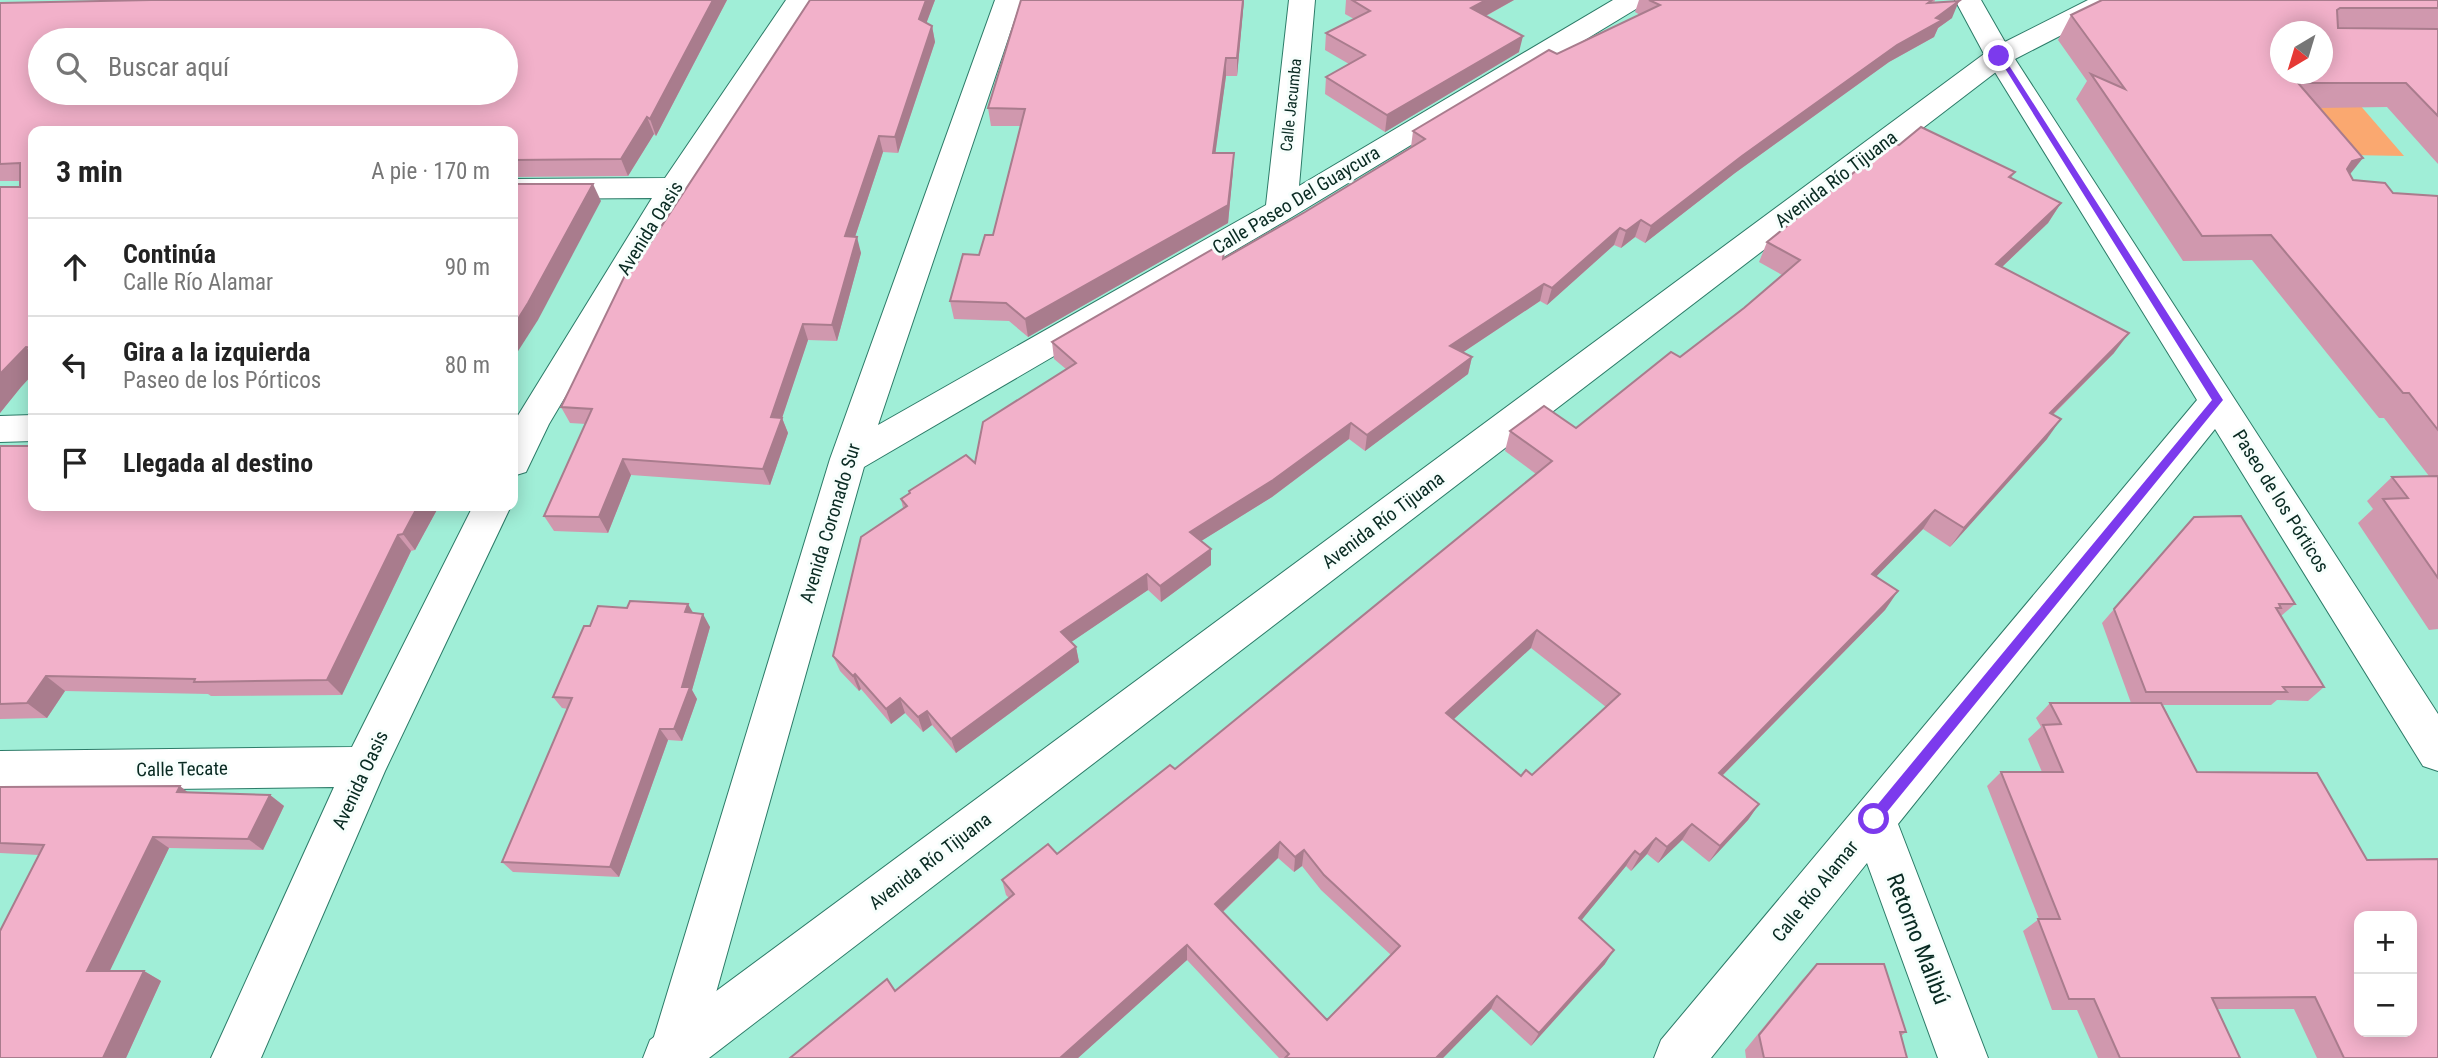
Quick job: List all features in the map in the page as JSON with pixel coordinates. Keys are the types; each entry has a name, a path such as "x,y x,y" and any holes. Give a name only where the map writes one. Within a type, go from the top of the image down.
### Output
{"street":[{"name":"Avenida Oasis","path":"518,440 522,422 799,0"},
{"name":"Avenida Coronado Sur","path":"671,1056 848,459 1008,0"},
{"name":"Calle Jacumba","path":"1281,210 1301,0"},
{"name":"Calle Paseo Del Guaycura","path":"848,459 1281,210 1632,0"},
{"name":"Paseo de los Pórticos","path":"1968,0 1999,56 2438,752"},
{"name":"Avenida Río Tijuana","path":"671,1056 1999,56 2109,0"},
{"path":"518,189 674,188"},
{"name":"Calle Río Alamar","path":"1679,1058 2218,400"},
{"path":"0,429 28,428"},
{"name":"Avenida Oasis","path":"236,1058 365,767 490,511"},
{"name":"Calle Tecate","path":"0,771 365,767"},
{"name":"Retorno Malibú","path":"1874,819 1963,1058"}],"shaded area":[{"path":"2228,71 2270,73 2270,84 2333,84 2334,75 2404,156 2295,154"}],"building":[{"path":"151,0 713,0 650,119 647,117 621,159 518,160 518,126 28,126 28,347 0,374 0,187 20,187 20,163 0,164 0,3"},
{"path":"810,0 926,0 919,19 932,26 895,137 879,136 845,236 857,237 832,325 803,324 771,417 782,418 763,469 623,459 599,517 544,516 592,409 561,407 628,269 632,271"},
{"path":"1021,0 1243,0 1237,58 1226,58 1213,153 1234,153 1228,205 1025,319 1006,303 950,301 963,254 979,255 985,235 993,235 1025,109 988,108"},
{"path":"1352,0 1486,0 1471,8 1523,36 1387,115 1326,77 1365,55 1326,33 1370,11"},
{"path":"1649,0 1959,1 1936,18 1942,20 1897,45 1742,156 1651,226 1641,220 1626,231 1620,228 1552,288 1544,284 1450,346 1472,357 1367,435 1351,423 1273,480 1190,532 1211,549 1160,586 1147,574 1061,632 1076,647 951,739 927,711 918,717 900,698 886,709 855,674 853,676 833,656 861,537 907,506 901,499 910,493 909,491 966,455 975,463 983,422 1076,363 1052,342 1225,242 1223,259 1425,139 1413,131 1549,50 1557,54 1660,5"},
{"path":"2102,0 2438,0 2438,8 2337,10 2338,28 2438,29 2438,116 2406,83 2333,83 2333,21 2270,21 2270,84 2299,84 2363,158 2352,161 2347,169 2353,180 2385,183 2393,193 2438,196 2438,430 2409,393 2403,393 2271,235 2202,236 2091,74 2125,89 2071,15"},
{"path":"1921,127 2015,172 2009,177 2061,203 1996,264 2129,333 2050,413 2061,419 1964,528 1935,510 1872,574 1898,591 1719,773 1759,804 1720,846 1692,824 1667,847 1656,838 1640,855 1635,851 1579,918 1614,950 1539,1033 1497,996 1436,1058 1285,1058 1289,1054 1187,945 1060,1058 790,1058 887,979 895,991 1014,894 1002,880 1048,844 1057,854 1170,765 1175,769 1552,461 1510,431 1544,406 1576,428 1671,352 1680,357 1744,308 1800,260 1767,242 1892,142 1899,145","holes":["1537,630 1620,694 1532,775 1526,770 1521,776 1446,713","1280,842 1295,857 1304,850 1324,875 1400,946 1327,1020 1215,904"]},
{"path":"518,184 593,184 518,319"},
{"path":"0,446 28,446 28,511 415,511 403,534 398,535 327,680 194,682 195,679 46,676 27,703 0,704"},
{"path":"2438,476 2438,578 2383,499 2408,498 2392,477"},
{"path":"2241,516 2295,604 2279,604 2281,608 2276,608 2324,687 2283,687 2287,692 2146,692 2114,609 2194,517"},
{"path":"630,601 688,604 685,612 703,614 682,687 690,687 674,729 660,729 610,867 502,862 572,698 553,697 584,626 590,626 598,606 627,608"},
{"path":"2050,703 2161,703 2197,772 2317,773 2367,860 2438,859 2438,1058 2344,1058 2315,997 2212,998 2240,1058 2120,1058 2094,999 2069,999 2038,919 2060,919 2001,772 2063,772 2043,725 2061,724"},
{"path":"180,786 177,792 270,795 248,839 153,837 87,971 144,971 103,1058 0,1058 0,931 44,845 0,843 0,787"},
{"path":"1817,964 1884,964 1906,1032 1900,1032 1907,1058 1764,1058 1759,1035"}],"route":[{"path":"1874,819 2218,400 1999,56"}]}
